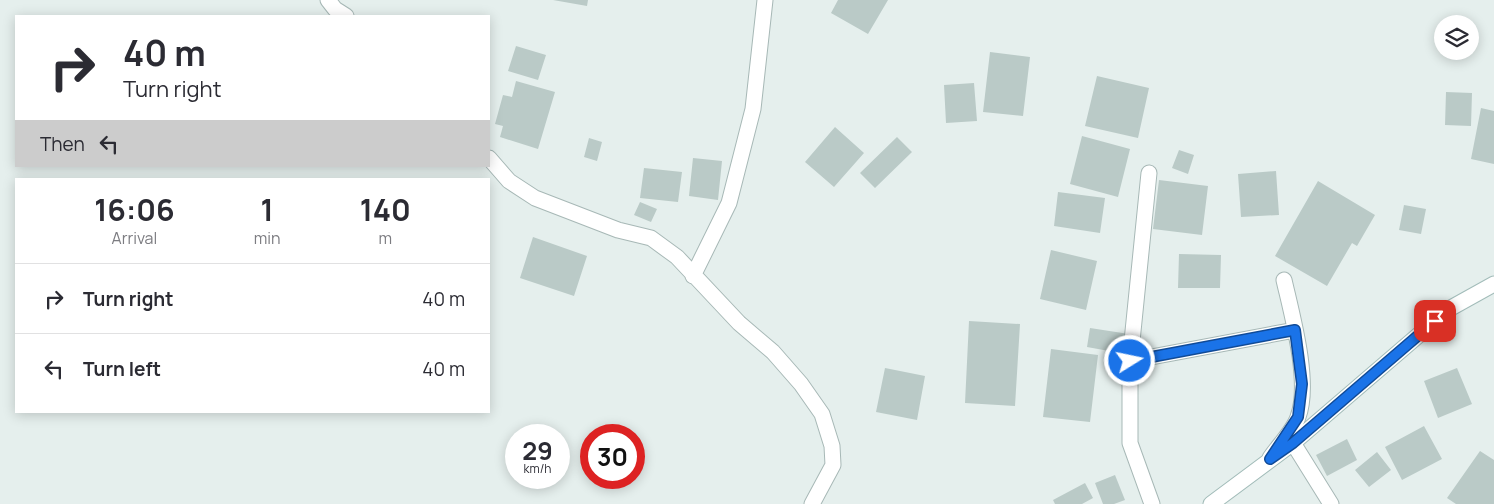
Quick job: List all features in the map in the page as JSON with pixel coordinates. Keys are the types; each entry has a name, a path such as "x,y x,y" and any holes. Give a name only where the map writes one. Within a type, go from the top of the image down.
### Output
{"street":[{"path":"328,0 335,9 344,15"},
{"path":"693,276 729,203 753,109 765,0"},
{"path":"490,159 510,181 535,198 618,230 651,238 677,257 739,323 773,352 801,384 822,414 832,446 833,465 812,504"},
{"path":"1149,173 1130,361 1130,442 1152,504"},
{"path":"1270,459 1298,417 1302,384 1295,330 1284,280"},
{"path":"1211,504 1293,443 1449,309 1494,284"},
{"path":"1130,361 1295,330"},
{"path":"1293,443 1331,504"}],"building":[{"path":"553,0 588,0 587,6"},
{"path":"838,0 888,0 868,34 831,13"},
{"path":"516,46 546,55 538,80 508,71"},
{"path":"990,52 1030,57 1023,116 983,112"},
{"path":"1097,76 1149,88 1138,138 1085,126"},
{"path":"516,81 555,92 538,149 500,137 503,126 495,124 503,95 512,97"},
{"path":"974,83 977,121 946,123 944,85"},
{"path":"1446,92 1472,93 1471,126 1445,125"},
{"path":"1481,108 1494,111 1494,164 1471,159"},
{"path":"835,127 864,153 834,187 805,162"},
{"path":"1082,136 1130,149 1118,197 1070,184"},
{"path":"897,137 912,152 875,188 860,173"},
{"path":"589,138 602,142 597,161 584,157"},
{"path":"1179,150 1194,155 1188,174 1172,168"},
{"path":"693,158 722,161 718,200 689,196"},
{"path":"644,168 682,172 678,202 640,198"},
{"path":"1276,171 1279,215 1241,217 1238,174"},
{"path":"1159,180 1208,186 1202,235 1153,229"},
{"path":"1318,181 1375,215 1357,246 1352,243 1327,286 1275,256"},
{"path":"1058,192 1105,198 1100,233 1054,226"},
{"path":"640,202 657,209 651,222 634,215"},
{"path":"1404,205 1426,209 1421,234 1399,230"},
{"path":"533,237 587,256 574,296 520,278"},
{"path":"1051,250 1097,261 1086,310 1040,299"},
{"path":"1179,254 1221,255 1220,288 1178,288"},
{"path":"969,321 1020,324 1015,406 965,403"},
{"path":"1090,328 1129,334 1123,368 1107,366 1109,351 1087,347"},
{"path":"1051,349 1098,355 1090,422 1043,417"},
{"path":"885,368 925,376 917,420 876,412"},
{"path":"1457,368 1472,404 1438,418 1424,381"},
{"path":"1424,426 1442,459 1402,480 1385,447"},
{"path":"1347,439 1357,460 1327,476 1316,455"},
{"path":"1480,451 1494,460 1494,504 1456,504 1447,498"},
{"path":"1377,452 1391,470 1369,487 1355,470"},
{"path":"1115,475 1125,500 1114,504 1103,504 1095,483"},
{"path":"1085,483 1093,498 1082,504 1055,504 1053,500"}],"route":[{"path":"1130,361 1295,330 1302,384 1302,399 1298,417 1270,459 1293,443 1435,321"}]}
